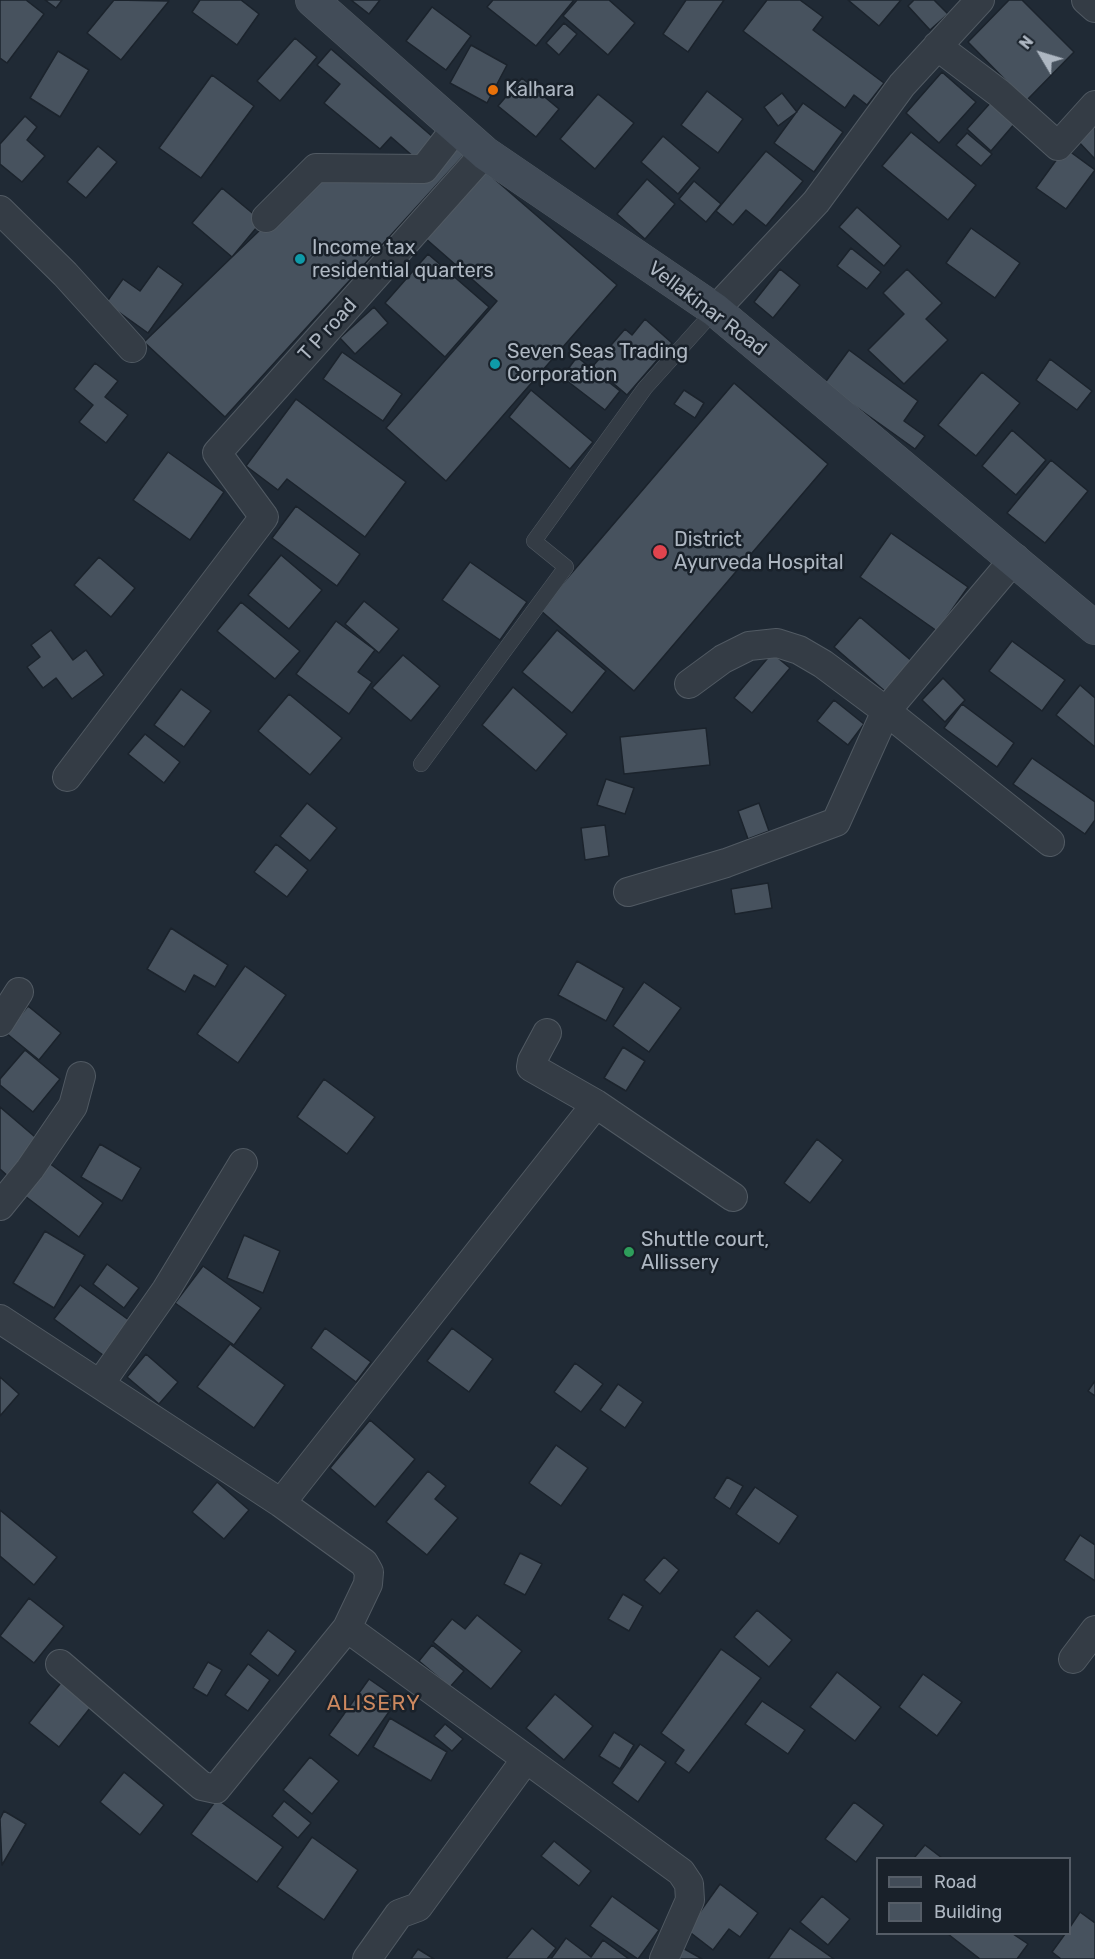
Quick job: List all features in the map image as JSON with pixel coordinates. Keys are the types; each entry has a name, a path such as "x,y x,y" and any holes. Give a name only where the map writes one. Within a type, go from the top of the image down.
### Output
{"main road":[{"name":"Vellakinar Road","path":"312,0 484,153 714,310 1015,558 1091,617"}],"street":[{"path":"714,310 816,202 902,85 980,0"},
{"path":"1086,0 1095,8"},
{"path":"937,46 999,93 1058,146 1095,105"},
{"path":"266,218 316,168 423,169 456,128"},
{"name":"T P road","path":"68,777 264,517 217,453 484,153"},
{"path":"0,210 65,274 132,348"},
{"path":"628,892 726,863 836,822 886,711 1015,558"},
{"path":"689,684 723,659 749,646 777,643 799,650 823,664 886,711 1050,842"},
{"path":"0,1022 19,992"},
{"path":"547,1033 531,1067 587,1117 733,1197"},
{"path":"0,1206 30,1169 73,1106 81,1076"},
{"path":"281,1503 587,1117"},
{"path":"100,1384 166,1290 243,1163"},
{"path":"0,1319 281,1503 364,1563 369,1572 368,1584 347,1628 216,1789 202,1786 60,1664"},
{"path":"347,1628 681,1872 689,1884 690,1900 664,1959"},
{"path":"1073,1659 1095,1630"},
{"path":"367,1959 399,1914 417,1907 526,1759"}],"lane":[{"path":"421,764 566,567 534,541 645,388 714,310"}],"building":[{"path":"0,0 26,0 44,14 7,63 0,58"},
{"path":"45,0 62,0 56,8"},
{"path":"114,0 169,1 121,60 87,33"},
{"path":"200,0 241,0 259,14 237,45 192,12"},
{"path":"351,0 380,0 369,14"},
{"path":"493,0 574,0 536,46 487,7"},
{"path":"577,0 609,0 635,23 608,55 563,16"},
{"path":"686,0 724,0 688,52 663,34"},
{"path":"767,0 800,0 823,17 813,30 884,83 867,105 854,95 845,108 743,31"},
{"path":"848,0 901,0 879,26"},
{"path":"914,0 934,0 948,14 930,30 908,6"},
{"path":"1009,0 1022,0 1074,52 1026,101 968,42"},
{"path":"432,7 471,36 446,70 406,41"},
{"path":"564,23 577,34 559,55 546,43"},
{"path":"295,38 317,57 280,101 257,81"},
{"path":"471,45 507,65 487,103 450,83"},
{"path":"331,49 441,144 423,165 391,137 380,149 324,103 340,84 317,65"},
{"path":"58,51 89,70 60,117 30,98"},
{"path":"942,72 976,102 939,143 906,113"},
{"path":"212,75 254,106 201,178 159,148"},
{"path":"522,78 559,109 536,137 498,106"},
{"path":"707,91 743,119 718,153 681,125"},
{"path":"782,93 797,112 778,126 764,107"},
{"path":"598,94 634,123 595,169 560,139"},
{"path":"992,101 1016,122 991,151 967,129"},
{"path":"803,103 843,132 814,172 774,143"},
{"path":"25,116 37,127 27,140 45,156 22,182 0,164 0,144"},
{"path":"1095,122 1095,159 1077,140"},
{"path":"911,132 976,185 948,220 882,166"},
{"path":"967,133 992,154 981,166 956,145"},
{"path":"663,136 700,168 678,194 641,162"},
{"name":"Income tax residential quarters","path":"449,141 464,155 225,417 144,342 320,172 425,173"},
{"path":"98,146 117,162 86,198 67,182"},
{"path":"1065,148 1095,170 1066,209 1036,188"},
{"path":"766,151 803,181 766,226 746,210 733,225 716,211"},
{"name":"Seven Seas Trading Corporation","path":"484,170 617,285 446,481 386,428 497,301 425,238"},
{"path":"647,179 675,204 645,239 617,214"},
{"path":"694,181 721,204 706,222 679,199"},
{"path":"222,188 262,221 232,257 192,223"},
{"path":"857,207 901,246 884,266 839,227"},
{"path":"971,228 1020,263 995,298 946,263"},
{"path":"851,248 881,272 867,289 837,266"},
{"path":"428,254 489,307 445,357 385,303"},
{"path":"158,266 183,284 148,333 106,303 123,279 140,291"},
{"path":"780,269 800,285 773,318 754,302"},
{"path":"907,269 942,303 926,319 948,340 904,384 868,350 904,314 883,293"},
{"path":"374,307 388,323 355,354 340,338"},
{"path":"645,319 672,343 627,395 593,366 625,329 632,335"},
{"path":"849,350 918,401 904,421 925,436 915,449 824,384"},
{"path":"342,352 402,394 383,421 323,379"},
{"path":"577,357 620,391 605,410 562,377"},
{"path":"1050,359 1092,391 1077,410 1036,380"},
{"path":"95,363 118,381 105,397 128,415 106,443 79,422 93,405 74,389"},
{"path":"982,372 1020,403 976,456 938,425"},
{"path":"734,383 828,464 634,691 540,610"},
{"path":"531,390 593,442 570,469 509,417"},
{"path":"684,390 704,403 695,418 674,404"},
{"path":"296,399 406,482 365,537 287,479 278,490 246,466"},
{"path":"1012,430 1046,460 1016,495 982,466"},
{"path":"168,452 224,492 190,540 133,500"},
{"path":"1051,460 1088,491 1045,543 1007,513"},
{"path":"296,506 360,554 337,586 272,538"},
{"path":"891,533 968,587 937,631 860,577"},
{"path":"281,555 322,590 289,629 248,595"},
{"path":"99,557 135,588 111,617 74,585"},
{"path":"470,562 527,602 500,640 442,600"},
{"path":"364,601 399,629 379,653 345,624"},
{"path":"241,602 300,651 275,679 217,631"},
{"path":"860,617 920,668 894,699 834,647"},
{"path":"336,621 375,650 358,672 372,682 349,714 296,674"},
{"path":"51,630 73,660 86,650 104,675 72,699 56,678 43,688 27,667 40,657 31,645"},
{"path":"557,630 606,671 572,713 522,672"},
{"path":"1012,641 1065,680 1042,711 989,671"},
{"path":"772,653 790,668 752,713 734,698"},
{"path":"403,655 440,686 411,721 372,688"},
{"path":"943,678 965,700 945,722 922,700"},
{"path":"1080,685 1095,698 1095,747 1056,715"},
{"path":"513,687 567,734 536,771 482,725"},
{"path":"181,689 211,711 184,747 154,725"},
{"path":"289,694 342,738 310,775 258,731"},
{"path":"834,700 864,724 848,745 817,721"},
{"path":"962,704 1014,743 997,767 944,728"},
{"path":"706,728 710,765 624,774 620,737"},
{"path":"145,734 180,762 164,783 128,754"},
{"path":"1032,758 1095,802 1095,820 1085,834 1013,784"},
{"path":"606,779 634,788 625,814 597,805"},
{"path":"307,803 337,828 310,861 280,836"},
{"path":"759,803 769,831 748,839 738,811"},
{"path":"605,825 609,856 585,860 581,828"},
{"path":"276,844 308,870 287,897 254,872"},
{"path":"768,883 772,908 735,914 731,889"},
{"path":"171,928 228,965 215,987 194,975 185,992 147,969"},
{"path":"577,961 624,988 606,1021 558,995"},
{"path":"245,966 286,995 238,1063 197,1034"},
{"path":"644,982 681,1008 649,1052 613,1026"},
{"path":"28,1006 61,1033 39,1060 6,1033"},
{"path":"623,1047 645,1061 626,1091 604,1078"},
{"path":"25,1050 60,1079 33,1112 0,1085 0,1079"},
{"path":"324,1079 375,1117 347,1154 297,1117"},
{"path":"0,1107 41,1142 10,1178 0,1169"},
{"path":"817,1139 843,1160 810,1203 784,1183"},
{"path":"100,1144 141,1168 122,1201 81,1177"},
{"path":"45,1160 103,1203 79,1237 21,1193"},
{"path":"45,1231 85,1255 54,1308 13,1283"},
{"path":"244,1235 280,1251 263,1293 227,1278"},
{"path":"107,1264 139,1288 124,1308 93,1284"},
{"path":"203,1266 261,1308 234,1345 175,1303"},
{"path":"80,1285 133,1323 107,1358 54,1319"},
{"path":"325,1328 371,1362 356,1382 311,1348"},
{"path":"452,1328 493,1359 469,1392 427,1361"},
{"path":"230,1344 285,1385 254,1428 197,1387"},
{"path":"146,1354 178,1382 159,1404 127,1377"},
{"path":"575,1363 603,1384 581,1412 554,1392"},
{"path":"0,1377 19,1394 0,1416"},
{"path":"1095,1381 1095,1396 1088,1391"},
{"path":"618,1384 643,1402 625,1428 600,1410"},
{"path":"370,1420 415,1459 375,1507 330,1468"},
{"path":"556,1445 588,1468 561,1506 529,1483"},
{"path":"428,1471 446,1486 435,1499 458,1518 427,1555 386,1522"},
{"path":"727,1477 743,1486 730,1509 714,1498"},
{"path":"217,1482 249,1510 224,1539 192,1512"},
{"path":"755,1487 798,1516 779,1544 736,1514"},
{"path":"0,1510 57,1557 34,1585 0,1556"},
{"path":"1080,1535 1095,1545 1095,1581 1064,1560"},
{"path":"520,1553 542,1564 525,1595 504,1584"},
{"path":"664,1557 679,1570 660,1594 644,1580"},
{"path":"623,1594 643,1606 629,1631 608,1619"},
{"path":"29,1598 64,1626 34,1663 0,1636"},
{"path":"757,1610 792,1640 769,1667 734,1637"},
{"path":"477,1615 522,1651 491,1689 433,1642 452,1619 465,1629"},
{"path":"268,1630 296,1651 278,1676 250,1654"},
{"path":"432,1645 464,1671 450,1687 419,1661"},
{"path":"721,1649 761,1678 689,1773 675,1763 684,1750 661,1733"},
{"path":"208,1662 222,1670 207,1696 193,1688"},
{"path":"248,1664 270,1680 248,1711 225,1695"},
{"path":"837,1672 881,1707 855,1741 810,1707"},
{"path":"923,1674 962,1702 937,1736 899,1707"},
{"path":"64,1679 94,1703 59,1747 29,1723"},
{"path":"369,1679 398,1699 358,1756 329,1735"},
{"path":"555,1694 593,1726 564,1760 526,1728"},
{"path":"762,1701 805,1730 788,1754 745,1724"},
{"path":"390,1718 447,1752 431,1781 373,1747"},
{"path":"445,1724 463,1739 452,1751 434,1736"},
{"path":"614,1732 634,1745 620,1769 599,1756"},
{"path":"640,1744 666,1762 638,1802 612,1783"},
{"path":"310,1757 339,1781 312,1814 283,1790"},
{"path":"124,1772 164,1805 140,1835 100,1802"},
{"path":"217,1799 283,1847 257,1882 191,1834"},
{"path":"284,1801 311,1823 298,1838 272,1816"},
{"path":"854,1802 884,1825 856,1862 825,1839"},
{"path":"4,1811 26,1824 2,1865 0,1819"},
{"path":"312,1837 358,1870 324,1920 277,1887"},
{"path":"554,1841 591,1871 579,1886 541,1856"},
{"path":"925,1845 941,1857 915,1857"},
{"path":"720,1884 758,1913 740,1937 729,1929 713,1950 687,1930"},
{"path":"612,1896 659,1930 638,1959 590,1926"},
{"path":"822,1896 850,1919 828,1945 800,1922"},
{"path":"1080,1912 1095,1923 1095,1959 1061,1959 1052,1952 1064,1935 1071,1935 1071,1926"},
{"path":"532,1928 556,1948 547,1959 506,1959"},
{"path":"790,1928 834,1959 768,1959"},
{"path":"949,1935 1014,1935 1028,1944 1017,1959 980,1959"},
{"path":"566,1938 591,1957 603,1940 629,1959 551,1959"},
{"path":"681,1947 702,1959 675,1959"},
{"path":"418,1949 434,1959 411,1959"}],"place":[{"name":"Kalhara","path":"493,90"},
{"name":"Income tax residential quarters","path":"300,259"},
{"name":"Seven Seas Trading Corporation","path":"495,364"},
{"name":"District Ayurveda Hospital","path":"660,552"},
{"name":"Shuttle court, Allissery","path":"629,1252"}],"district":[{"name":"ALISERY","path":"374,1704"}]}
